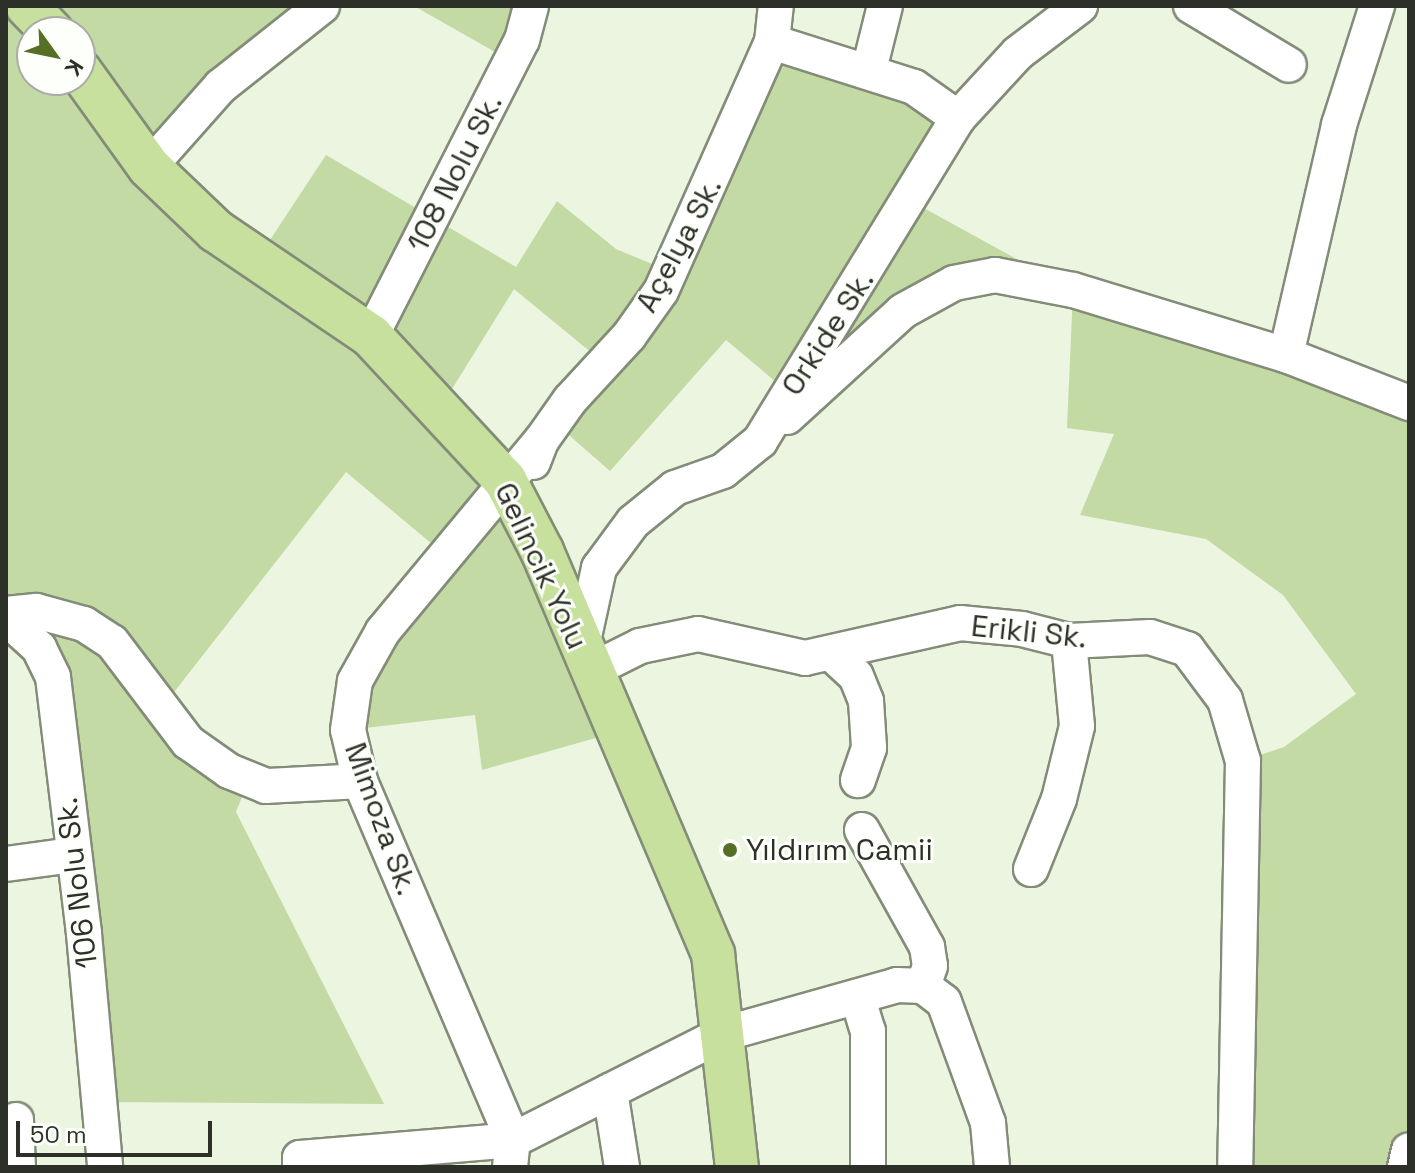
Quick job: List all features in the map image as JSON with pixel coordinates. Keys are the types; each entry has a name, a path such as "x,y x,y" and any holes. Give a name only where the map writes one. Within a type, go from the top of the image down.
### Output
{"main road":[{"name":"Gelincik Yolu","path":"96,93 149,167 216,231 371,336 505,480 542,551 713,954 737,1167"}],"street":[{"path":"149,167 221,86 322,6"},
{"name":"108 Nolu Sk.","path":"371,336 522,40 531,6"},
{"name":"Açelya Sk.","path":"542,551 527,478 541,441 661,291 772,42 776,6"},
{"path":"869,70 885,6"},
{"name":"Orkide Sk.","path":"586,658 599,568 633,522 675,488 723,471 760,441 958,118 1018,53 1080,6"},
{"path":"1191,6 1289,65"},
{"path":"1286,355 1339,125 1377,6"},
{"path":"772,42 869,70 914,87 958,118"},
{"path":"760,441 903,311 954,283 995,275 1073,290 1286,355 1409,403"},
{"name":"Mimoza Sk.","path":"512,1154 360,781 348,730 355,681 383,631 505,480 541,441"},
{"path":"6,616 36,611 84,624 112,642 188,742 229,771 266,786 360,781"},
{"name":"106 Nolu Sk.","path":"6,616 39,648 53,677 105,1167"},
{"name":"Erikli Sk.","path":"586,658 698,634 732,638 765,652 805,658 960,623 1022,629 1069,641 1150,637 1187,649 1225,700 1243,761 1235,1167"},
{"path":"1031,869 1059,799 1077,726 1069,641"},
{"path":"831,653 856,676 866,701 869,748 858,780"},
{"path":"862,830 927,947 930,966 923,986"},
{"path":"6,864 73,855"},
{"path":"300,1163 512,1154 610,1091 723,1034 858,999 897,985 923,986 944,1002 988,1123 992,1167"},
{"path":"858,999 868,1031 868,1167"},
{"path":"610,1091 622,1167"},
{"path":"16,1120 18,1167"},
{"path":"1405,1167 1409,1150"}],"green space":[{"path":"6,6 322,6 149,167 256,261 326,155 516,267 557,201 616,249 671,272 772,42 958,118 911,201 1073,290 1409,403 1409,1167 1235,1167 1243,761 1284,747 1356,694 1283,595 1206,539 1080,515 1114,434 1067,428 1073,291 995,275 788,392 726,340 610,471 554,422 604,363 514,289 439,410 505,480 617,732 482,770 475,715 348,730 355,681 444,554 346,472 160,710 249,779 236,812 384,1104 100,1102 58,711 6,618"},
{"path":"414,6 531,6 511,61"}],"place":[{"name":"Yıldırım Camii","path":"730,850"}]}
